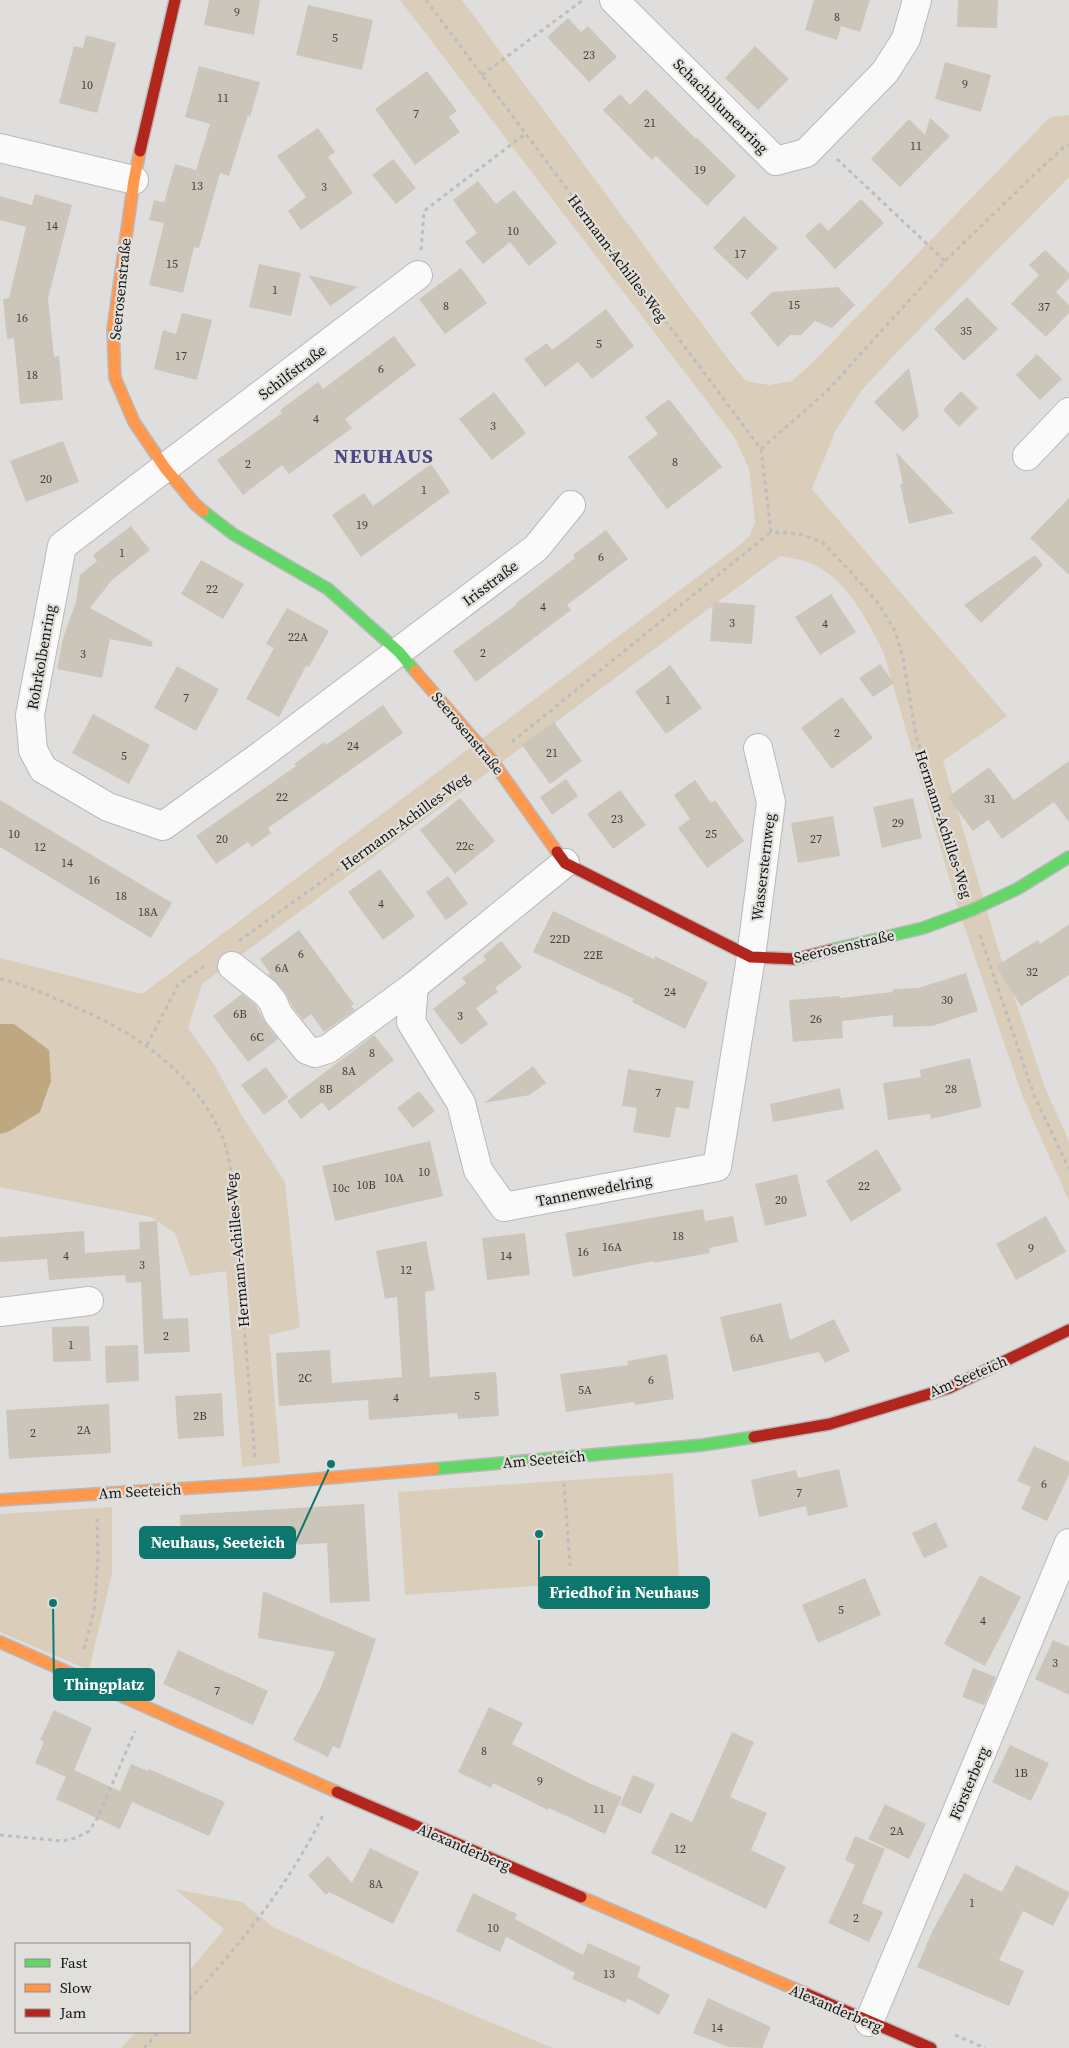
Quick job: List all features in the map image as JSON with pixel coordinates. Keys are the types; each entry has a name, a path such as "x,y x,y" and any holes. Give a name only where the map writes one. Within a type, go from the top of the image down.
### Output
{"street":[{"name":"Seerosenstraße","path":"175,0 134,180 112,330 116,378 134,422 165,468 195,504 233,534 328,589 399,652 491,759 565,863 752,957 794,959 923,928 972,910 1017,889 1069,857"},
{"name":"Schachblumenring","path":"614,0 776,161 806,154 885,72 906,39 917,0"},
{"path":"0,148 134,180"},
{"name":"Schilfstraße","path":"165,468 418,275"},
{"path":"1026,456 1069,412"},
{"name":"Rohrkolbenring","path":"165,468 62,546 30,715 33,750 43,768 108,807 163,826 399,652"},
{"name":"Irisstraße","path":"399,652 536,548 571,505"},
{"name":"Wassersternweg","path":"752,957 771,802 758,748"},
{"path":"225,957 266,993 273,1002 278,1014 307,1050 315,1053 328,1049 414,986 565,863"},
{"name":"Tannenwedelring","path":"414,986 411,1022 461,1103 478,1170 504,1207 717,1167 752,957"},
{"path":"0,1312 89,1301"},
{"name":"Am Seeteich","path":"0,1500 257,1484 703,1445 830,1424 949,1388 1069,1330"},
{"name":"Försterberg","path":"869,2022 1069,1544"},
{"name":"Alexanderberg","path":"0,1642 335,1791 931,2048"}],"path":[{"name":"Hermann-Achilles-Weg","path":"426,0 761,449 771,532"},
{"path":"482,75 583,0"},
{"path":"418,275 424,211 525,134"},
{"path":"818,142 945,261"},
{"path":"761,449 827,391 945,261 1038,171 1069,145"},
{"name":"Hermann-Achilles-Weg","path":"147,1045 178,985 225,957 491,759 771,532 800,534 822,542 878,603 895,631 903,658 916,736 972,910 1034,1095 1069,1169"},
{"name":"Hermann-Achilles-Weg","path":"0,979 35,990 104,1019 147,1045 172,1066 202,1101 222,1137 232,1176 257,1484"},
{"path":"562,1457 570,1566"},
{"path":"83,1653 94,1612 98,1559 96,1494"},
{"path":"0,1835 62,1841 76,1838 89,1831 98,1817 145,1706"},
{"path":"190,1999 228,1959 286,1878 316,1830 335,1791"},
{"path":"144,2048 158,2033"}],"shaded area":[{"path":"400,0 462,0 731,363 746,381 769,385 792,381 813,362 1050,117 1069,115 1069,177 861,391 835,432 812,489 1007,716 943,761 999,952 1045,1088 1069,1141 1069,1201 1022,1095 957,905 883,651 862,612 845,589 823,570 810,563 780,556 202,984 188,1028 215,1066 241,1114 285,1182 300,1328 269,1335 280,1463 242,1467 226,1271 190,1276 175,1233 151,1217 0,1187 0,1134 8,1132 14,1024 0,1024 0,958 142,994 740,545 750,535 755,522 749,469 735,438"},
{"path":"0,1024 14,1024 49,1050 51,1081 40,1112 8,1132 0,1134"},
{"path":"673,1473 679,1576 405,1595 398,1492"},
{"path":"112,1507 112,1574 89,1670 0,1632 0,1514"},
{"path":"175,1889 242,1902 273,1927 396,1983 553,2048 121,2048 135,2033 190,2033 190,1970 224,1929"}],"building":[{"path":"209,0 260,0 254,35 204,25"},
{"path":"814,0 870,0 860,32 841,26 837,40 805,30"},
{"path":"958,0 998,0 997,28 957,27"},
{"path":"308,5 373,20 362,70 296,55"},
{"path":"568,18 581,32 588,26 617,57 589,82 547,37"},
{"path":"86,35 116,43 97,113 59,103 74,46 83,48"},
{"path":"755,46 789,79 758,110 725,78"},
{"path":"945,62 991,75 981,112 935,99"},
{"path":"199,66 260,82 229,176 220,173 199,248 194,247 183,293 149,285 164,223 149,220 154,200 164,202 175,164 196,170 210,124 185,117"},
{"path":"427,71 457,111 449,117 460,132 415,165 375,109"},
{"path":"646,89 736,176 707,206 656,156 652,160 603,110 620,94 630,105"},
{"path":"930,118 950,136 900,187 871,159 909,119 925,135"},
{"path":"318,128 335,152 328,157 353,193 301,230 288,211 306,197 277,156"},
{"path":"393,159 416,188 396,204 372,175"},
{"path":"478,181 496,204 514,190 557,243 529,266 510,242 483,264 465,242 477,233 453,200"},
{"path":"35,194 72,205 48,298 54,357 59,356 63,400 20,404 14,338 7,339 3,299 9,298 26,227 0,220 0,196 32,205"},
{"path":"861,199 884,223 835,269 805,236 820,222 828,231"},
{"path":"744,216 778,248 747,280 713,248"},
{"path":"1045,250 1069,273 1069,278 1056,292 1069,305 1069,313 1046,337 1011,304 1039,275 1029,265"},
{"path":"259,264 301,273 291,316 249,307"},
{"path":"461,268 487,303 445,334 419,299"},
{"path":"308,275 358,287 330,306"},
{"path":"838,287 855,305 832,328 815,321 801,335 790,335 778,347 750,313 772,292"},
{"path":"967,297 998,329 964,361 934,329"},
{"path":"606,309 634,346 592,379 578,362 545,387 524,359 547,343 552,350"},
{"path":"182,313 212,320 197,380 154,369 163,330 176,334"},
{"path":"394,336 416,365 345,419 352,428 289,474 282,465 243,495 217,460 282,413 280,410 318,382 323,389"},
{"path":"1037,354 1062,379 1040,400 1016,375"},
{"path":"909,368 919,416 903,432 874,402"},
{"path":"961,391 978,408 959,427 943,410"},
{"path":"494,392 526,433 492,460 459,419"},
{"path":"669,399 722,467 667,509 628,457 658,434 645,417"},
{"path":"63,441 79,482 26,502 10,461"},
{"path":"896,452 954,513 909,524 900,484 903,484"},
{"path":"431,464 450,492 361,557 332,515 364,493 373,506"},
{"path":"1069,498 1069,575 1030,538"},
{"path":"131,526 150,550 112,580 90,608 153,642 151,647 110,639 102,678 57,669 63,638 76,602 80,575 97,561 93,555"},
{"path":"606,530 628,559 567,605 571,610 476,682 453,651 516,605 575,558 573,555"},
{"path":"1035,555 1043,565 981,623 964,605"},
{"path":"201,560 244,584 223,619 181,594"},
{"path":"831,594 856,632 820,655 795,617"},
{"path":"713,602 755,605 752,644 710,641"},
{"path":"287,608 329,631 309,667 306,666 279,717 246,699 274,648 266,644"},
{"path":"880,664 894,683 873,697 859,678"},
{"path":"670,665 702,708 666,734 635,692"},
{"path":"177,666 219,689 196,731 154,708"},
{"path":"842,697 873,738 832,769 801,728"},
{"path":"383,705 403,733 268,828 271,833 252,847 248,842 216,864 196,836 296,766 294,764 324,742 326,745"},
{"path":"93,714 150,745 129,784 72,753"},
{"path":"554,722 582,761 550,784 522,745"},
{"path":"1069,761 1069,822 1054,802 1002,839 988,820 973,831 948,797 989,767 1014,800"},
{"path":"566,779 578,796 552,815 540,797"},
{"path":"695,780 711,803 715,800 744,841 707,868 678,828 690,819 674,795"},
{"path":"620,790 646,825 613,849 587,814"},
{"path":"460,798 495,841 455,874 420,830"},
{"path":"913,798 922,838 882,848 873,807"},
{"path":"0,800 172,903 151,938 0,847"},
{"path":"833,816 840,856 798,863 791,823"},
{"path":"380,869 415,916 383,940 348,892"},
{"path":"448,876 468,904 446,920 426,892"},
{"path":"553,911 654,959 655,956 708,982 685,1029 632,1002 634,999 533,952"},
{"path":"1069,924 1069,975 1021,1006 996,966 1038,940 1040,944"},
{"path":"299,930 354,1004 351,1006 355,1010 324,1032 311,1014 303,1020 292,1006 285,992 268,975 270,973 260,959"},
{"path":"501,941 522,967 495,988 498,992 476,1008 488,1024 461,1045 433,1009 466,983 462,978 486,960 483,956"},
{"path":"966,973 978,1011 932,1026 893,1027 893,1015 842,1021 843,1038 793,1042 789,1000 840,996 840,998 893,992 893,989 918,988"},
{"path":"242,994 255,1004 266,1024 278,1039 248,1062 213,1016"},
{"path":"374,1035 394,1060 329,1111 322,1102 301,1119 287,1101"},
{"path":"970,1058 982,1107 931,1119 930,1114 888,1120 883,1083 921,1077 920,1070"},
{"path":"533,1066 546,1083 530,1095 484,1103"},
{"path":"266,1067 288,1097 264,1115 241,1085"},
{"path":"628,1069 694,1081 689,1109 676,1107 670,1138 633,1132 637,1108 622,1106"},
{"path":"840,1088 844,1109 773,1122 770,1104"},
{"path":"419,1091 435,1111 413,1128 397,1108"},
{"path":"430,1141 443,1196 335,1221 322,1166"},
{"path":"877,1149 902,1190 851,1222 826,1181"},
{"path":"797,1174 807,1216 765,1226 755,1184"},
{"path":"703,1209 705,1221 733,1216 738,1242 709,1248 710,1253 654,1263 654,1261 573,1277 565,1233"},
{"path":"1046,1216 1066,1252 1016,1280 996,1244"},
{"path":"157,1221 163,1319 188,1318 190,1352 144,1354 141,1282 126,1283 125,1275 49,1280 47,1259 0,1262 0,1237 84,1231 85,1253 140,1249 139,1222"},
{"path":"525,1233 530,1275 487,1280 482,1238"},
{"path":"426,1241 435,1290 425,1292 430,1377 496,1372 499,1416 458,1419 457,1413 369,1420 368,1400 279,1406 276,1353 330,1350 332,1383 402,1377 397,1297 385,1299 376,1251"},
{"path":"781,1303 790,1340 834,1319 850,1351 825,1363 819,1352 733,1372 720,1317"},
{"path":"89,1326 91,1361 53,1362 52,1327"},
{"path":"138,1345 139,1381 106,1383 105,1346"},
{"path":"667,1354 674,1399 635,1405 634,1402 566,1412 560,1374 628,1365 627,1361"},
{"path":"222,1393 224,1436 178,1439 175,1396"},
{"path":"109,1404 111,1453 9,1459 6,1410"},
{"path":"1034,1446 1069,1462 1069,1475 1047,1521 1021,1509 1031,1487 1017,1481"},
{"path":"839,1469 848,1507 808,1516 806,1506 759,1517 751,1480 796,1470 798,1478"},
{"path":"364,1504 370,1601 330,1603 327,1543 182,1551 180,1515"},
{"path":"936,1522 948,1547 924,1558 912,1533"},
{"path":"980,1575 1021,1597 985,1666 944,1644"},
{"path":"865,1578 881,1615 818,1643 802,1605"},
{"path":"263,1591 376,1639 340,1749 333,1746 328,1757 293,1740 320,1689 335,1652 258,1638"},
{"path":"1053,1640 1069,1647 1069,1695 1035,1679"},
{"path":"178,1650 268,1691 253,1725 163,1684"},
{"path":"973,1668 996,1677 984,1705 962,1697"},
{"path":"489,1707 523,1723 512,1744 589,1783 622,1797 605,1834 549,1808 548,1810 493,1783 491,1788 458,1772"},
{"path":"54,1710 92,1728 74,1770 120,1791 131,1764 148,1771 149,1769 225,1802 209,1836 132,1802 120,1829 56,1799 66,1777 35,1763 44,1742 40,1740"},
{"path":"732,1732 754,1742 730,1797 767,1813 751,1850 786,1867 766,1909 651,1853 671,1812 692,1822"},
{"path":"1010,1745 1049,1763 1031,1801 992,1782"},
{"path":"633,1775 655,1784 641,1814 620,1805"},
{"path":"885,1804 926,1824 909,1859 868,1839"},
{"path":"855,1836 885,1849 862,1903 883,1912 869,1942 828,1923 855,1865 845,1860"},
{"path":"370,1848 419,1872 393,1924 329,1892 326,1895 308,1875 328,1856 352,1883"},
{"path":"1016,1865 1069,1892 1069,1895 1053,1926 1023,1911 999,1960 1024,1971 1009,2006 917,1967 932,1932 964,1873 1002,1892"},
{"path":"473,1893 517,1914 515,1919 583,1955 588,1943 641,1967 637,1977 670,1995 659,2015 627,1998 626,2003 572,1979 575,1973 506,1937 500,1952 456,1931"},
{"path":"708,1998 771,2027 762,2048 728,2047 693,2033"}],"traffic: fast":[{"path":"203,511 233,534 328,589 399,652 415,671"},
{"path":"831,950 923,928 972,910 1017,889 1069,857"},
{"path":"434,1469 703,1445 754,1437"}],"traffic: slow":[{"path":"140,151 134,180 113,330 115,378 134,422 165,468 203,511"},
{"path":"415,671 491,759 557,852"},
{"path":"0,1500 257,1484 434,1469"},
{"path":"0,1642 337,1792"},
{"path":"581,1897 802,1992"}],"traffic: jam":[{"path":"140,151 175,0"},
{"path":"557,852 565,863 751,957 794,959 831,950"},
{"path":"754,1437 830,1424 949,1388 1069,1330"},
{"path":"337,1792 581,1897"},
{"path":"802,1992 931,2048"}],"place":[{"name":"Neuhaus, Seeteich","path":"331,1464"},
{"name":"Friedhof in Neuhaus","path":"539,1534"},
{"name":"Thingplatz","path":"53,1603"}],"district":[{"name":"NEUHAUS","path":"384,456"}]}
